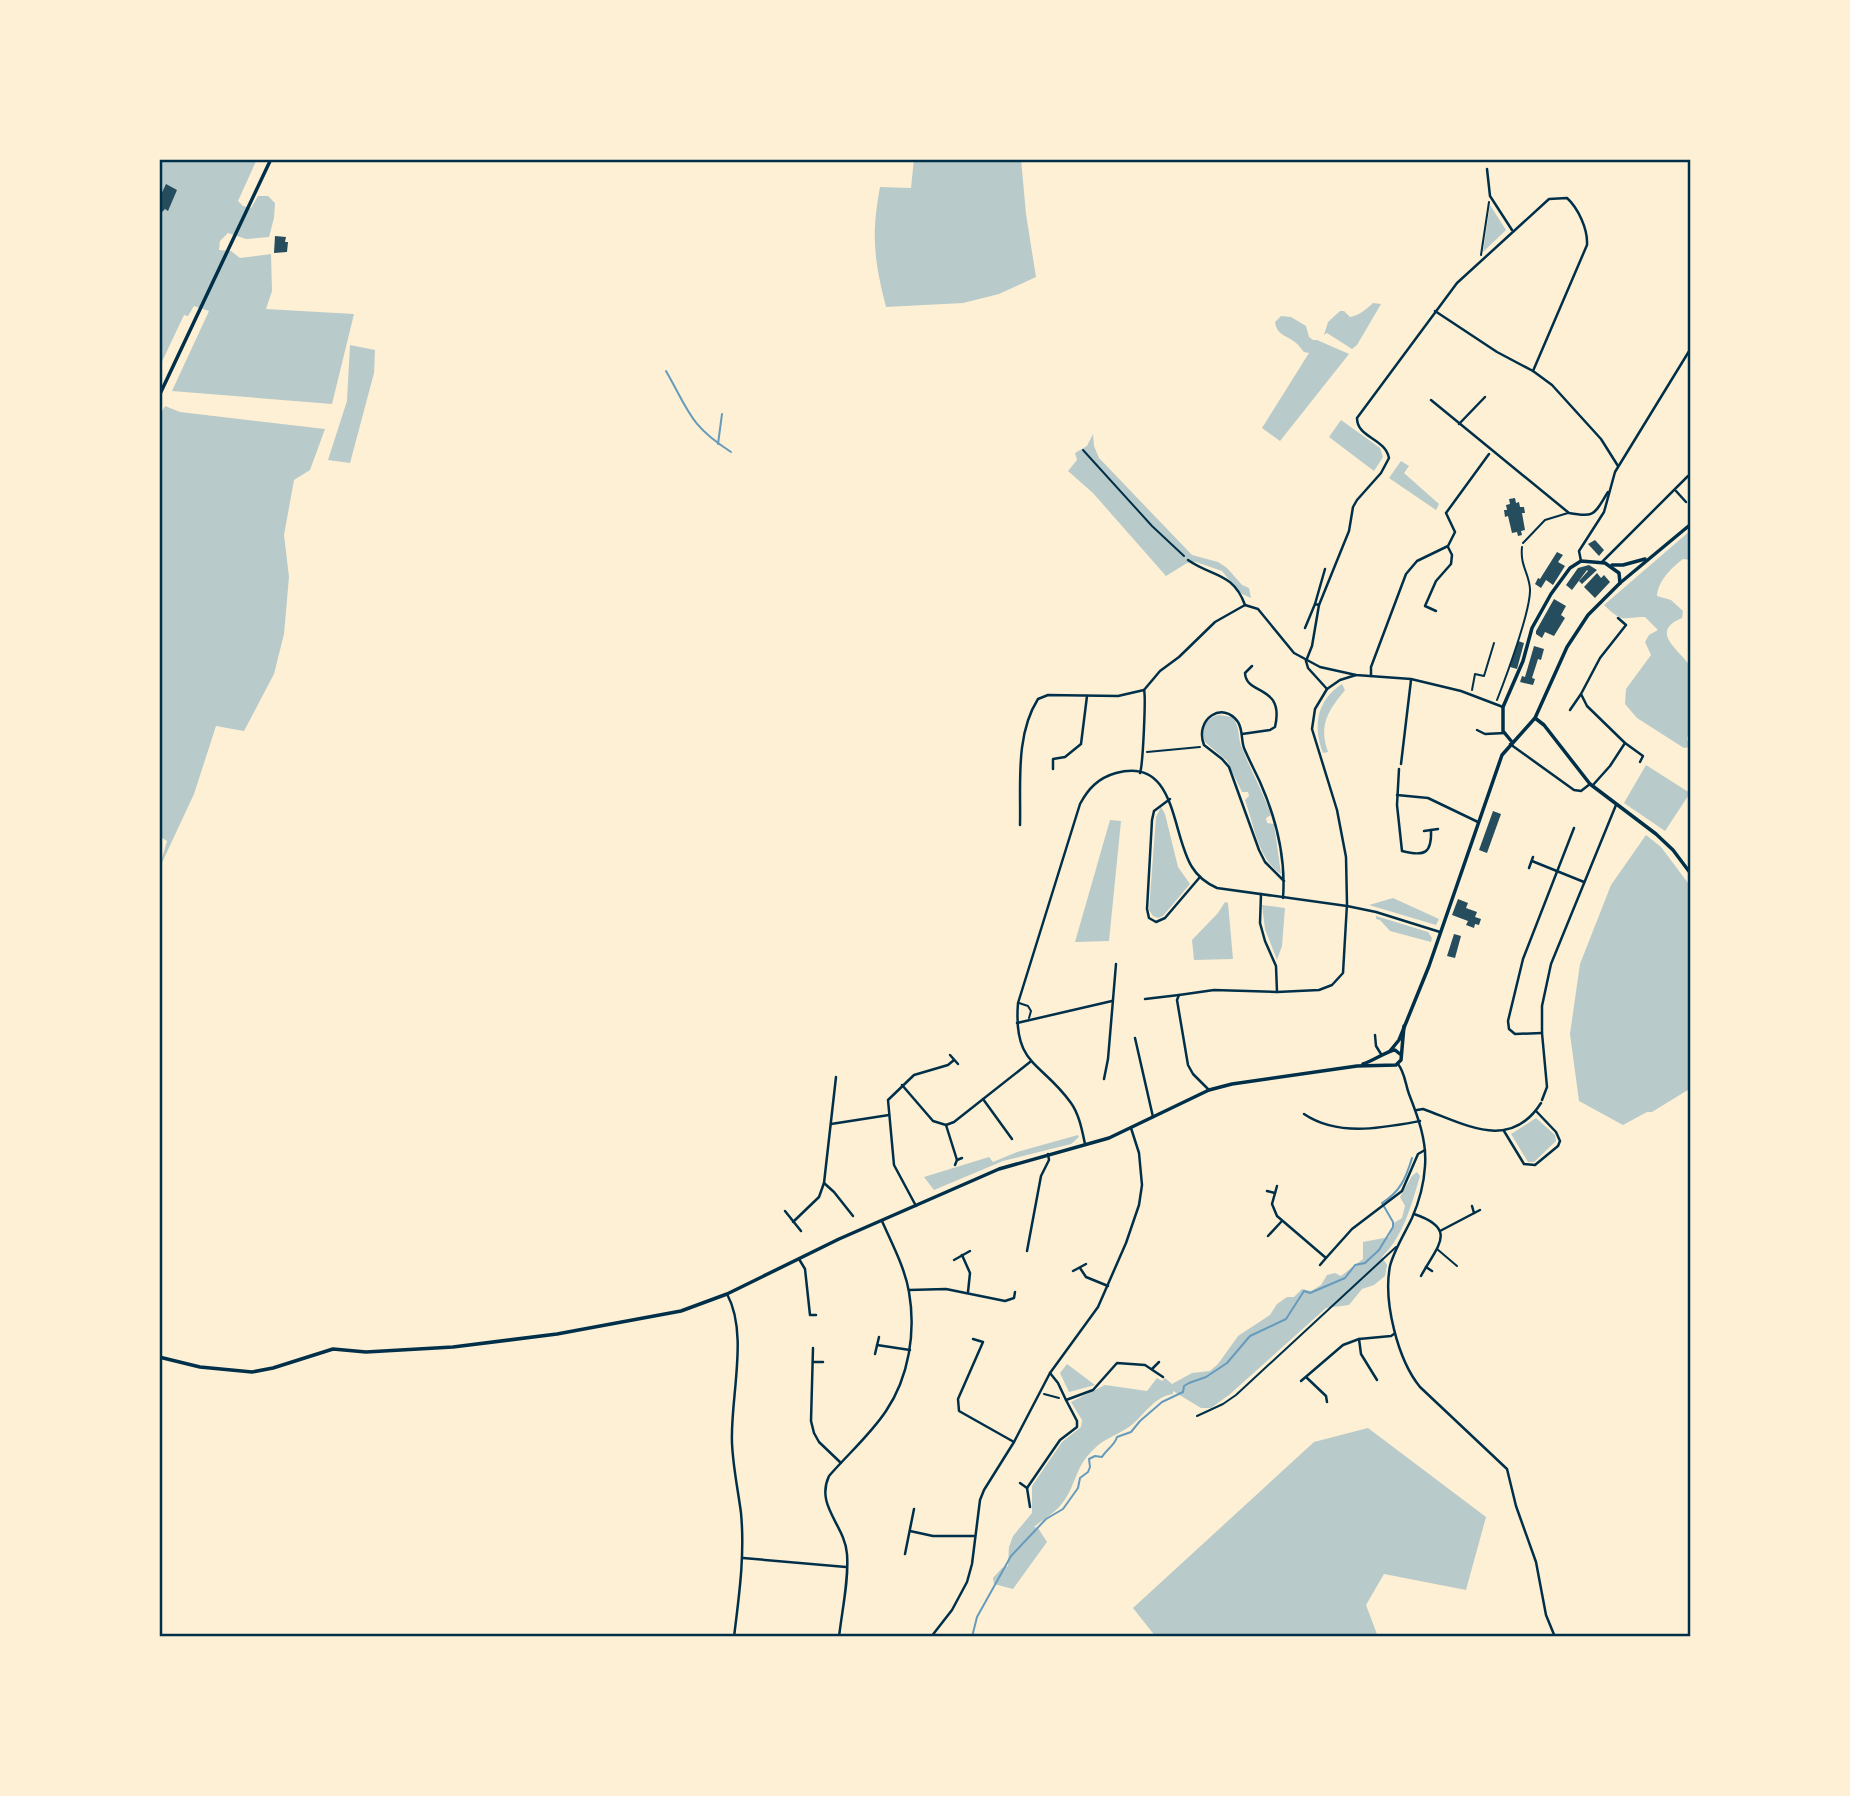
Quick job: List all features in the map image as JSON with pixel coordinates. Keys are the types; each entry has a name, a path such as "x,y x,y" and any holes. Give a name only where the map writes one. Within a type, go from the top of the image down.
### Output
{"street":[{"path":"159,396 271,159"},
{"path":"1487,169 1490,196 1512,230"},
{"path":"1481,177 1487,176"},
{"path":"1306,628 1349,531 1357,500 1381,473 1389,458 1384,445 1361,431 1357,418 1457,283 1480,259 1549,199 1567,198 1573,203 1588,237 1585,253 1533,371"},
{"path":"1435,311 1552,384 1601,439 1618,466"},
{"path":"1581,561 1579,551 1601,518 1618,466 1691,348"},
{"path":"1459,424 1485,397"},
{"path":"1431,401 1569,513 1593,515 1609,490"},
{"path":"1371,676 1371,667 1406,574 1417,561 1448,546 1455,532 1446,513 1489,454"},
{"path":"1602,562 1690,475"},
{"path":"1675,490 1686,502"},
{"path":"1389,1064 1386,1060 1387,1053 1399,1040 1429,966 1496,768 1511,743 1535,718 1567,647 1581,625 1620,583 1691,524"},
{"path":"1436,611 1425,606 1436,581 1451,564 1452,555 1448,546"},
{"path":"1610,565 1638,562 1651,557"},
{"path":"1188,560 1224,576 1243,599 1245,606"},
{"path":"1620,583 1619,573 1602,562 1581,561 1570,568 1534,621 1523,661 1503,707 1504,733 1511,743 1574,790 1581,791 1591,785 1610,766 1625,743"},
{"path":"1325,569 1312,646 1306,661 1308,668 1327,689"},
{"path":"1020,825 1024,737 1035,703 1045,695 1125,695 1144,690 1160,671 1179,657 1215,622 1245,606 1258,609 1280,639 1306,661 1326,669 1356,675 1411,678 1471,694 1503,707"},
{"path":"1570,710 1600,658 1626,625 1618,618"},
{"path":"1242,734 1270,730 1275,727 1276,721 1276,706 1269,694 1247,681 1245,673 1252,666"},
{"path":"1146,999 1213,990 1319,990 1338,981 1344,965 1346,858 1331,788 1312,729 1315,709 1327,689 1340,680 1356,675"},
{"path":"1401,764 1411,678"},
{"path":"1140,773 1146,701 1144,690"},
{"path":"1581,694 1587,706 1625,743 1643,756 1640,762"},
{"path":"1053,769 1053,759 1065,757 1079,747 1082,741 1087,696"},
{"path":"1283,898 1284,881 1276,826 1261,784 1244,749 1237,721 1223,713 1207,718 1201,730 1204,745 1229,768 1265,862 1284,881"},
{"path":"1535,718 1544,725 1591,785 1665,841 1691,874"},
{"path":"1476,730 1485,734 1504,733"},
{"path":"1399,769 1397,795 1399,845 1402,851 1426,852 1432,846 1432,830"},
{"path":"1085,1146 1073,1104 1030,1062 1019,1042 1017,1023 1018,1003 1080,804 1085,794 1100,780 1123,772 1140,773 1162,786 1170,799 1187,858 1200,877 1217,888 1347,906 1440,932"},
{"path":"1397,795 1428,798 1478,822"},
{"path":"1170,799 1154,811 1152,820 1147,909 1149,918 1156,922 1165,918 1200,877"},
{"path":"1417,1110 1423,1109 1483,1130 1504,1131 1522,1124 1542,1102 1547,1087 1542,1006 1551,964 1616,804"},
{"path":"1542,1033 1515,1034 1509,1029 1508,1021 1523,959 1574,828"},
{"path":"1423,831 1438,829"},
{"path":"1529,868 1532,859 1584,882"},
{"path":"1261,894 1260,923 1276,966 1277,992"},
{"path":"1104,1079 1116,964"},
{"path":"1179,995 1177,1000 1188,1065 1209,1090"},
{"path":"1017,1023 1112,1000"},
{"path":"1404,1026 1398,1064 1417,1110 1425,1150 1423,1177 1414,1214 1390,1267 1394,1334 1411,1374 1420,1387 1507,1469 1516,1506 1536,1562 1546,1615 1555,1637"},
{"path":"1375,1035 1378,1050 1387,1053"},
{"path":"1135,1038 1153,1117"},
{"path":"1357,1066 1387,1053 1398,1052 1401,1056"},
{"path":"916,1206 894,1165 888,1100 915,1075 956,1062 950,1055"},
{"path":"946,1125 1030,1062"},
{"path":"159,1357 200,1367 252,1372 333,1349 366,1352 453,1347 576,1331 681,1311 727,1294 999,1169 1085,1146 1131,1128 1209,1090 1232,1084 1357,1066 1398,1064"},
{"path":"793,1222 819,1197 824,1184 836,1077"},
{"path":"902,1085 933,1121 946,1125"},
{"path":"983,1099 1011,1140 1017,1138"},
{"path":"1504,1131 1524,1164 1535,1165 1558,1146 1560,1141 1556,1132 1536,1111"},
{"path":"1304,1114 1314,1121 1355,1129 1420,1121"},
{"path":"831,1124 889,1115"},
{"path":"946,1125 959,1159 955,1165"},
{"path":"930,1637 952,1610 967,1582 984,1490 1014,1442 1050,1373 1098,1307 1126,1243 1142,1185 1140,1159 1131,1128"},
{"path":"1320,1265 1352,1229 1402,1191 1418,1154 1425,1150"},
{"path":"1027,1251 1041,1176 1049,1160 1048,1154"},
{"path":"824,1184 853,1216"},
{"path":"1277,1186 1273,1210 1281,1222 1326,1258"},
{"path":"1267,1191 1275,1193"},
{"path":"1472,1206 1474,1213"},
{"path":"1440,1231 1480,1210"},
{"path":"785,1211 801,1231"},
{"path":"1414,1214 1432,1220 1440,1231 1441,1238 1421,1276"},
{"path":"839,1637 846,1548 824,1496 825,1484 887,1410 900,1385 910,1350 912,1321 909,1290 882,1221"},
{"path":"1268,1236 1281,1222"},
{"path":"954,1260 970,1251"},
{"path":"962,1255 970,1273 968,1292"},
{"path":"799,1259 805,1269 810,1315 816,1315"},
{"path":"1073,1271 1086,1264"},
{"path":"1426,1267 1432,1271"},
{"path":"1080,1268 1086,1277 1108,1286"},
{"path":"909,1290 946,1289 1005,1301 1014,1298 1015,1292"},
{"path":"727,1294 734,1311 737,1332 732,1445 741,1513 743,1558 734,1637"},
{"path":"1301,1381 1343,1345 1359,1339 1377,1339 1394,1334"},
{"path":"876,1354 879,1337"},
{"path":"974,1339 983,1342 958,1399 959,1411 1014,1442"},
{"path":"1359,1339 1362,1354 1377,1380"},
{"path":"877,1345 910,1350"},
{"path":"813,1348 811,1421 814,1433 841,1463"},
{"path":"813,1362 823,1363"},
{"path":"1152,1369 1159,1362"},
{"path":"1066,1400 1093,1390 1117,1363 1145,1365 1163,1377"},
{"path":"1030,1507 1027,1488 1060,1440 1077,1427 1077,1421 1058,1383 1050,1373"},
{"path":"1306,1377 1326,1396 1327,1402"},
{"path":"1326,1396 1331,1394"},
{"path":"1020,1483 1027,1488"},
{"path":"905,1554 914,1509"},
{"path":"909,1531 933,1535 974,1536"},
{"path":"743,1558 846,1567"}],"lane":[{"path":"1523,543 1545,520 1569,513"},
{"path":"1018,1003 1028,1006 1031,1011 1029,1020"},
{"path":"1197,1416 1236,1395 1399,1244"},
{"path":"1437,1250 1457,1266"}],"path":[{"path":"1480,259 1490,196"},
{"path":"1083,450 1152,526 1188,560"},
{"path":"1496,704 1513,656 1530,592 1521,559 1523,543"},
{"path":"1471,694 1475,674 1484,676 1493,643"},
{"path":"1143,752 1200,747"},
{"path":"1040,1392 1066,1400"}],"shaded area":[{"path":"159,159 257,159 238,201 251,208 258,196 268,196 275,203 269,237 246,239 228,233 220,241 219,250 231,251 240,258 271,254 272,291 266,309 354,314 332,404 172,391 209,311 194,306 188,316 184,315 159,368"},
{"path":"914,159 1021,159 1036,277 999,294 963,303 886,307 875,247 875,220 880,187 911,188"},
{"path":"1490,205 1506,230 1483,252"},
{"path":"1373,303 1381,304 1352,349 1327,333 1324,335 1328,322 1340,311 1350,317"},
{"path":"1281,316 1291,317 1306,326 1309,337 1313,340 1349,354 1280,441 1262,428 1309,353 1304,352 1278,330 1275,322"},
{"path":"350,345 375,350 374,373 350,463 328,460 347,401"},
{"path":"165,406 180,412 325,429 310,470 294,480 284,535 289,577 284,634 274,674 244,731 216,726 194,794 159,869 167,841 159,836 159,417"},
{"path":"1341,420 1380,448 1383,457 1374,471 1329,437"},
{"path":"1093,434 1099,458 1192,555 1218,562 1227,568 1242,585 1249,588 1251,598 1240,593 1222,571 1196,562 1187,563 1166,576 1093,493 1068,471 1077,460 1075,453 1087,446"},
{"path":"1401,461 1409,466 1404,473 1439,504 1436,510 1389,478"},
{"path":"1691,530 1691,560 1683,559 1670,571 1660,585 1657,596 1671,600 1683,611 1682,618 1667,630 1671,644 1688,663 1692,674 1691,729 1687,738 1689,747 1684,748 1637,718 1625,704 1626,689 1651,655 1645,642 1649,635 1658,630 1645,617 1619,617 1604,605"},
{"path":"1342,684 1345,690 1334,704 1325,725 1328,752 1323,753 1318,733 1319,715 1327,698"},
{"path":"1219,715 1232,717 1237,725 1242,748 1271,815 1266,818 1267,823 1274,824 1281,874 1273,868 1262,851 1245,800 1249,796 1248,792 1242,792 1227,761 1205,742 1205,725"},
{"path":"1646,765 1690,793 1665,831 1624,803"},
{"path":"1161,807 1178,867 1190,884 1163,916 1158,918 1149,910 1156,817"},
{"path":"1110,820 1121,821 1109,941 1075,942"},
{"path":"1646,835 1661,847 1691,887 1691,1088 1652,1112 1623,1125 1579,1101 1570,1034 1580,964 1611,885"},
{"path":"1393,898 1439,919 1436,925 1369,905"},
{"path":"1225,902 1228,903 1233,959 1194,960 1192,940"},
{"path":"1262,905 1285,908 1282,946 1277,960 1265,929"},
{"path":"1376,916 1428,932 1432,938 1431,942 1390,931"},
{"path":"1536,1118 1555,1135 1556,1141 1534,1162 1528,1162 1511,1134"},
{"path":"1078,1135 1071,1144 1003,1161 934,1190 924,1177 989,1157 993,1162 1017,1152"},
{"path":"1417,1172 1420,1176 1406,1220 1382,1257 1387,1265 1385,1276 1374,1285 1362,1289 1349,1305 1326,1308 1211,1408 1201,1408 1173,1391 1173,1394 1156,1401 1129,1427 1098,1446 1082,1464 1060,1506 1034,1527 1038,1528 1047,1542 1013,1589 994,1584 993,1578 1002,1568 1008,1566 1009,1547 1013,1536 1032,1513 1032,1486 1062,1442 1081,1427 1082,1420 1071,1402 1105,1385 1147,1391 1157,1378 1162,1381 1165,1378 1172,1384 1192,1373 1210,1371 1238,1336 1270,1315 1277,1304 1287,1297 1294,1297 1302,1289 1311,1291 1321,1285 1327,1275 1335,1273 1341,1276 1363,1259 1363,1242 1389,1237 1394,1223 1402,1218 1405,1206 1400,1197"},
{"path":"1067,1364 1095,1385 1069,1392 1060,1373"},
{"path":"1368,1428 1486,1517 1466,1590 1384,1574 1366,1605 1378,1637 1156,1637 1133,1608 1314,1442"}],"building":[{"path":"166,184 177,190 168,211 165,209 159,215 159,199"},
{"path":"275,236 286,237 287,252 274,253"},
{"path":"1515,498 1520,507 1524,507 1525,513 1522,513 1525,530 1518,536 1517,532 1512,533 1504,510 1507,510 1506,505 1510,504 1509,499"},
{"path":"1595,540 1604,550 1599,556 1588,544"},
{"path":"1557,552 1563,555 1558,562 1565,566 1553,585 1546,580 1541,588 1535,584"},
{"path":"1589,565 1597,570 1582,584 1579,581 1587,570 1572,590 1566,585 1578,568"},
{"path":"1597,573 1601,578 1604,575 1610,582 1595,598 1584,587"},
{"path":"1554,599 1566,606 1561,615 1565,618 1554,636 1545,632 1542,638 1536,631"},
{"path":"1518,641 1524,643 1517,669 1510,667"},
{"path":"1534,646 1544,649 1532,678 1535,679 1533,685 1520,682 1522,676 1525,677"},
{"path":"1493,811 1501,814 1487,853 1479,850"},
{"path":"1458,899 1468,903 1466,908 1477,912 1475,917 1481,919 1479,925 1475,924 1474,928 1466,925 1468,921 1452,915"},
{"path":"1454,934 1461,936 1455,958 1447,956"}],"waterway":[{"path":"666,371 698,425 731,452"},
{"path":"718,444 722,414"},
{"path":"972,1637 977,1617 1011,1556 1046,1519 1063,1509 1078,1488 1080,1478 1088,1472 1089,1459 1102,1457 1117,1437 1131,1432 1162,1402 1183,1392 1184,1386 1206,1377 1227,1363 1250,1336 1286,1319 1304,1291 1310,1293 1345,1278 1355,1265 1365,1263 1379,1250 1393,1227 1382,1203 1402,1184 1412,1158"}]}
